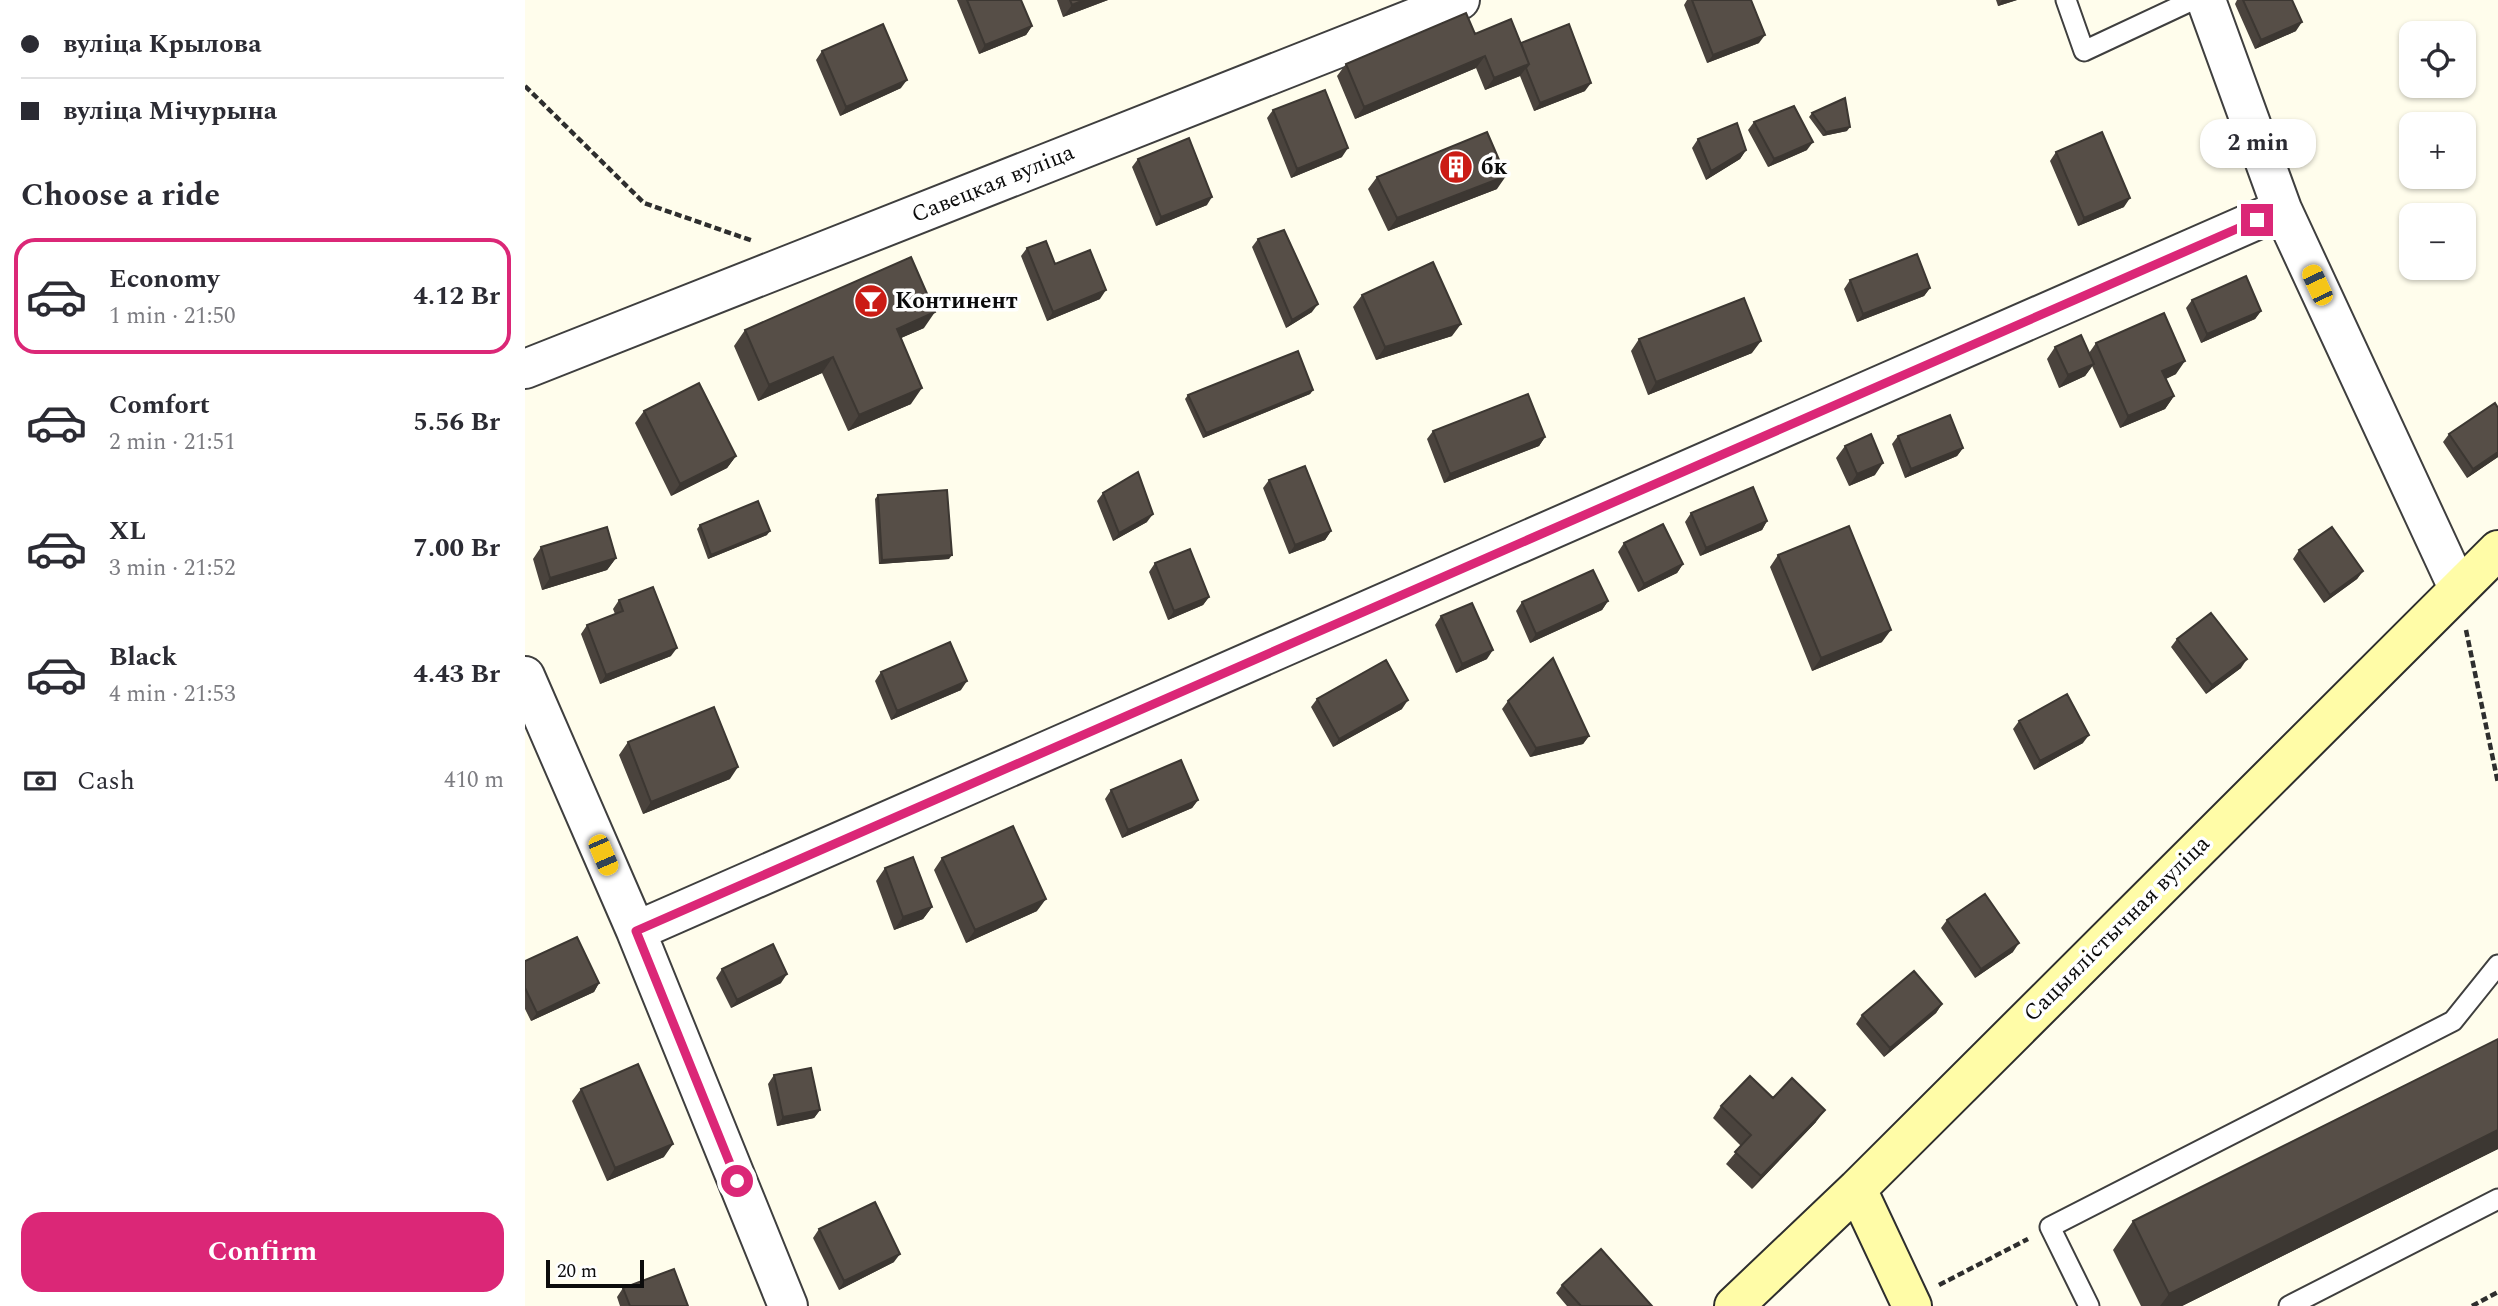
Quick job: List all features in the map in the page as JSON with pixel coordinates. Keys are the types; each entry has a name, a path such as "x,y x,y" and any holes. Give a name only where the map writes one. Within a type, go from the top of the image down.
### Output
{"main road":[{"name":"Сацыялістычная вуліца","path":"1734,1306 1857,1189 2498,550"},
{"path":"1857,1189 1924,1297"}],"street":[{"name":"Савецкая вуліца","path":"525,369 1460,0"},
{"path":"2206,0 2282,209 2452,594"},
{"path":"636,931 2282,209"},
{"path":"525,676 636,931 788,1306"}],"lane":[{"path":"2066,0 2084,51 2193,0"},
{"path":"2089,1306 2050,1227 2453,1021 2498,965"},
{"path":"2290,1306 2498,1199"}],"path":[{"path":"525,86 644,203 803,259"},
{"path":"2452,594 2463,616 2498,783"},
{"path":"1924,1297 2050,1227"},
{"path":"2472,1306 2498,1292"}],"building":[{"path":"967,0 1021,0 1032,26 985,45"},
{"path":"1070,0 1084,0 1072,5"},
{"path":"1692,0 1751,0 1765,35 1713,55"},
{"path":"2243,0 2292,0 2302,22 2261,40"},
{"path":"1466,13 1475,34 1511,19 1529,64 1494,78 1485,56 1364,107 1346,64"},
{"path":"883,24 907,80 846,107 822,51"},
{"path":"1569,24 1591,83 1540,103 1526,68 1529,64 1521,43"},
{"path":"1325,90 1348,148 1297,169 1273,110"},
{"path":"1845,98 1850,127 1826,132 1812,113"},
{"path":"1794,106 1813,142 1774,159 1754,122"},
{"path":"1737,123 1746,150 1711,171 1698,139"},
{"name":"бк","path":"1487,132 1506,176 1397,218 1377,177"},
{"path":"2102,132 2130,198 2084,218 2056,152"},
{"path":"1189,138 1212,197 1161,217 1138,159"},
{"path":"1284,230 1318,304 1292,320 1258,239"},
{"path":"1046,241 1055,264 1090,250 1106,290 1053,312 1027,248"},
{"path":"1917,254 1930,288 1863,314 1850,280"},
{"path":"911,257 935,312 897,329 922,388 859,415 833,357 769,385 745,330"},
{"path":"1433,262 1461,324 1385,347 1362,295"},
{"path":"2246,276 2261,311 2207,334 2192,300"},
{"path":"1744,298 1761,341 1656,382 1639,339"},
{"path":"2164,313 2185,361 2162,371 2174,396 2128,416 2096,343"},
{"path":"2081,335 2094,364 2068,375 2055,347"},
{"path":"1298,351 1313,390 1206,433 1188,395"},
{"path":"699,383 736,456 680,484 644,411"},
{"path":"1528,394 1545,437 1450,474 1433,431"},
{"path":"2495,403 2498,408 2498,452 2473,469 2449,434"},
{"path":"1950,415 1963,448 1911,469 1898,436"},
{"path":"1871,434 1883,463 1857,474 1845,446"},
{"path":"1305,466 1331,531 1295,545 1269,480"},
{"path":"1138,472 1153,514 1119,533 1103,493"},
{"path":"1753,487 1767,521 1706,548 1691,513"},
{"path":"947,490 952,555 882,560 878,495"},
{"path":"758,501 770,531 711,555 700,525"},
{"path":"1663,524 1683,564 1644,584 1624,543"},
{"path":"1849,526 1891,630 1821,658 1778,555"},
{"path":"607,527 616,558 550,578 541,547"},
{"path":"2332,527 2363,571 2330,595 2299,550"},
{"path":"1190,549 1209,597 1174,611 1155,563"},
{"path":"1593,570 1608,601 1536,634 1522,602"},
{"path":"653,587 677,648 606,675 587,625 623,611 619,600"},
{"path":"1472,603 1493,650 1462,664 1441,616"},
{"path":"2211,613 2247,659 2212,685 2177,639"},
{"path":"950,642 967,681 897,711 881,672"},
{"path":"1553,658 1589,736 1536,748 1508,701"},
{"path":"1386,660 1408,700 1339,739 1317,699"},
{"path":"2067,694 2089,735 2040,761 2019,721"},
{"path":"714,707 738,767 651,802 628,742"},
{"path":"1181,760 1198,800 1128,830 1111,790"},
{"path":"1013,826 1046,899 975,930 942,858"},
{"path":"913,857 932,907 903,917 885,868"},
{"path":"1985,894 2019,943 1981,969 1947,920"},
{"path":"577,937 599,983 537,1013 525,988 525,961"},
{"path":"773,944 787,974 737,1000 722,969"},
{"path":"1914,971 1942,1004 1890,1048 1862,1015"},
{"path":"2498,1039 2498,1130 2169,1294 2133,1221"},
{"path":"638,1064 673,1144 615,1168 581,1089"},
{"path":"811,1068 820,1110 783,1117 774,1075"},
{"path":"1750,1076 1773,1098 1792,1078 1825,1110 1761,1176 1735,1152 1751,1135 1721,1106"},
{"path":"875,1202 900,1254 844,1281 819,1229"},
{"path":"1601,1249 1652,1306 1581,1306 1562,1285"},
{"path":"674,1269 688,1306 630,1306 623,1288"}],"place":[{"name":"бк","path":"1456,167"},
{"name":"Континент","path":"871,301"}],"route":[{"path":"737,1181 636,931 2257,220"}]}
